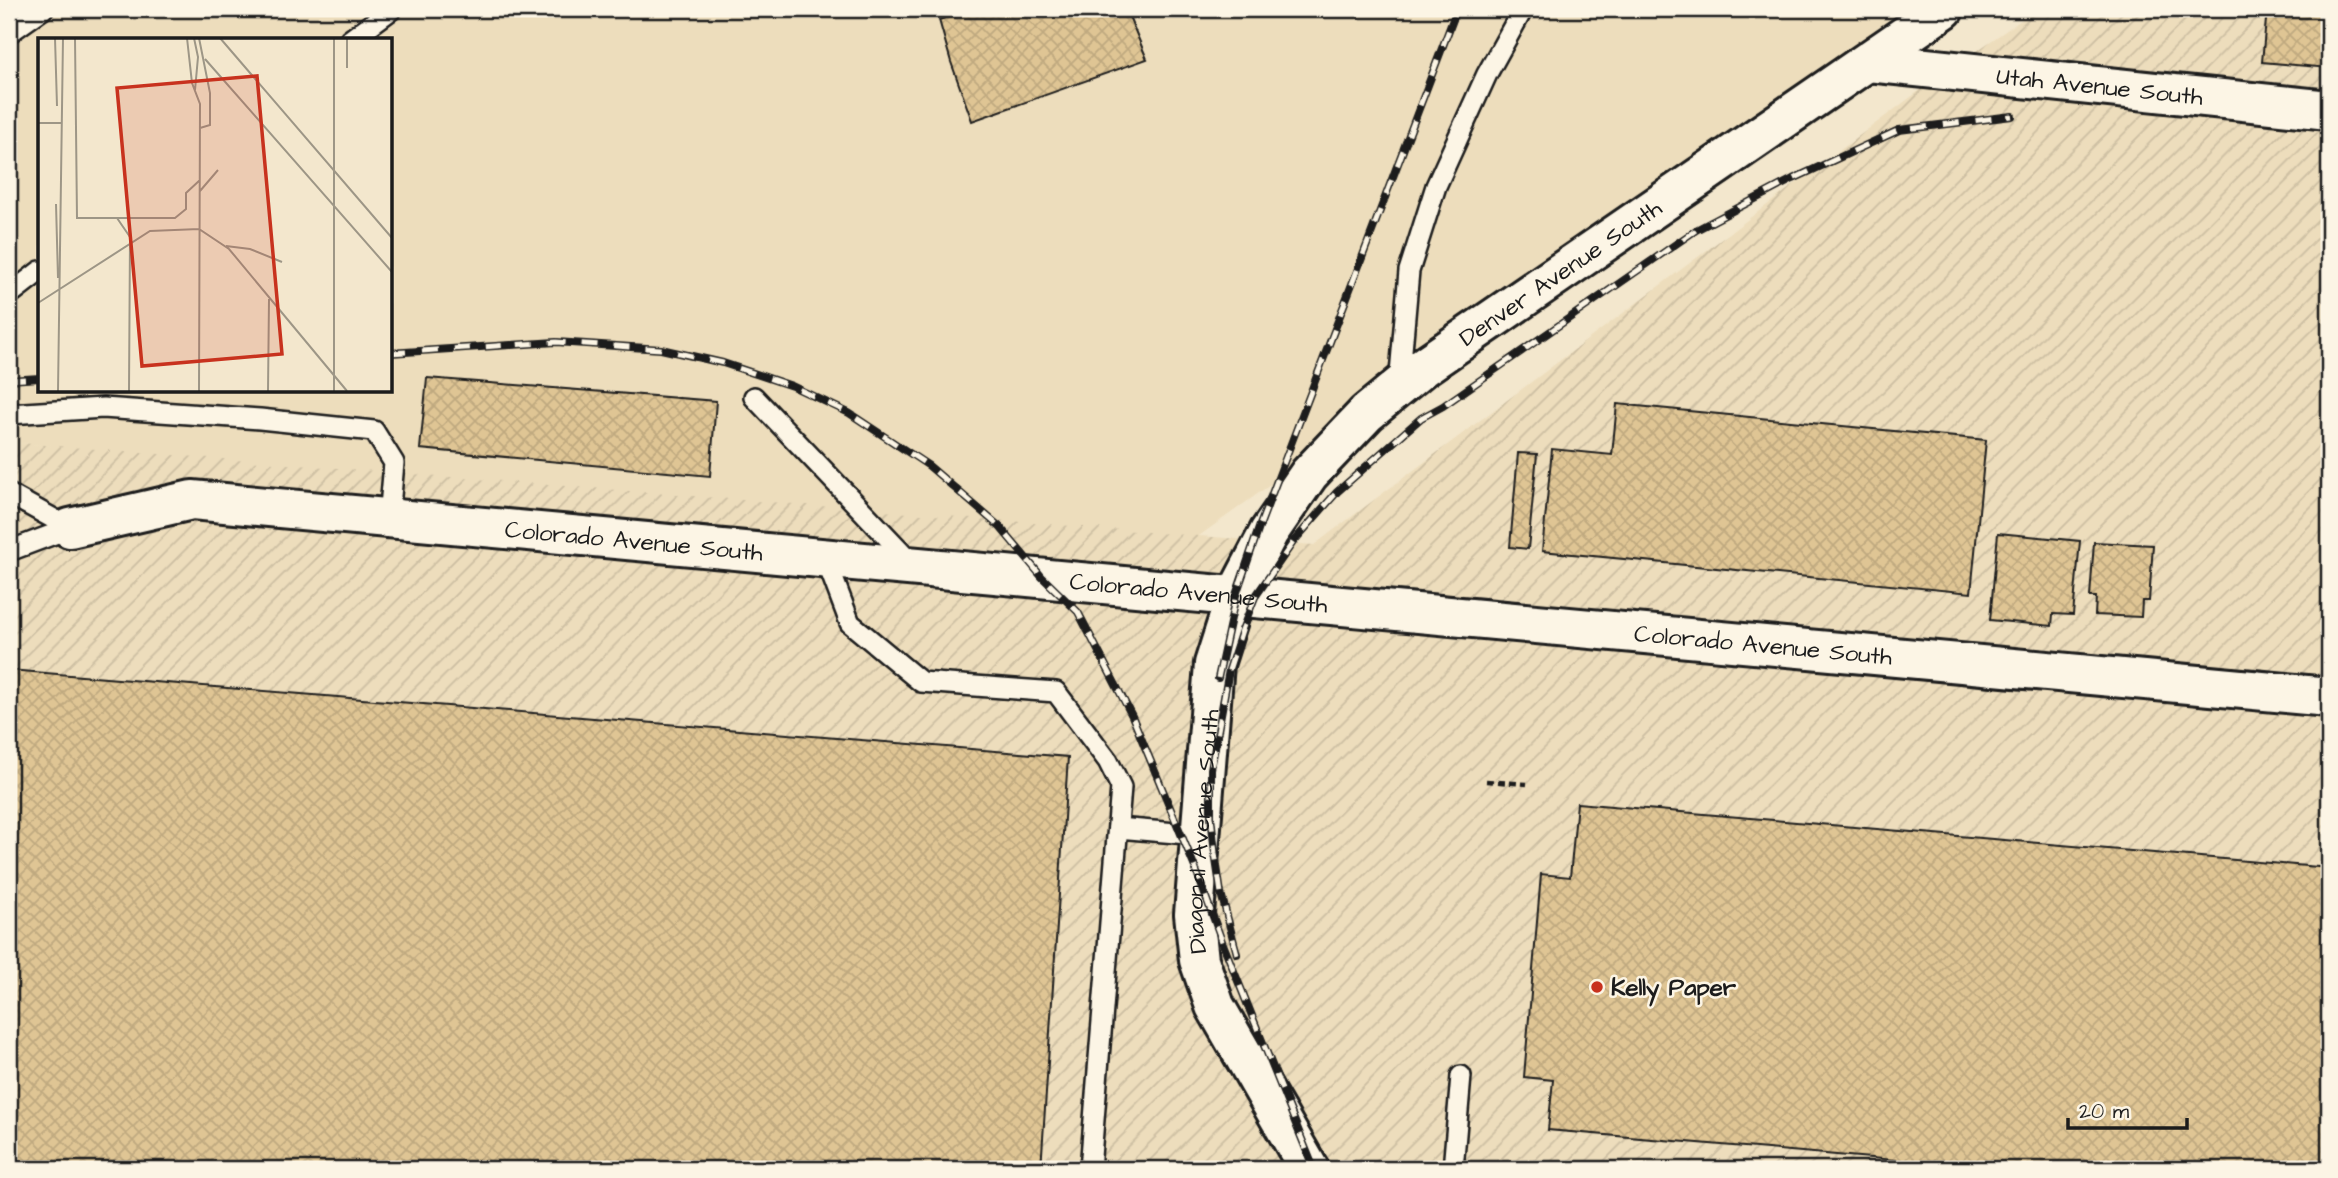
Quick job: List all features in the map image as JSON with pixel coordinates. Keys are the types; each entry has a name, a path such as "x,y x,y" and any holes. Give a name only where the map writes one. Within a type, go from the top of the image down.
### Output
{"street":[{"name":"Denver Avenue South","path":"1236,595 1269,532 1309,474 1367,413 1399,386 1434,359 1944,9"},
{"name":"Utah Avenue South","path":"1868,62 2329,110"},
{"name":"Colorado Avenue South","path":"70,528 192,500 2329,697"},
{"name":"Diagonal Avenue South","path":"1236,595 1214,664 1194,914 1199,960 1215,1006 1309,1169"}],"lane":[{"path":"9,33 43,9"},
{"path":"353,38 392,9"},
{"path":"1399,386 1409,271 1436,186 1487,74 1523,9"},
{"path":"9,295 38,273"},
{"path":"754,397 914,565"},
{"path":"9,414 103,408 260,419 374,431 394,463 389,518"},
{"path":"9,494 70,528"},
{"path":"9,551 70,528"},
{"path":"825,557 850,623 921,682 1056,692 1108,761 1121,787 1090,1169"},
{"path":"1118,828 1199,835"},
{"path":"1453,1169 1461,1076"}],"path":[{"path":"1486,781 1527,784"}],"shaded area":[{"path":"9,9 1934,9 1171,556 9,444"},
{"path":"2037,9 2329,9 2329,1169 9,1169 9,444 1314,545 1919,91"}],"building":[{"path":"971,9 1126,9 1147,59 972,121 939,20"},
{"path":"2267,9 2329,9 2329,68 2262,62"},
{"path":"427,378 716,401 710,476 420,449"},
{"path":"1617,404 1986,440 1971,593 1542,551 1552,449 1612,455"},
{"path":"1518,453 1537,454 1528,549 1510,547"},
{"path":"1998,533 2080,541 2073,615 2053,614 2052,626 1990,620"},
{"path":"2094,542 2153,545 2149,601 2142,601 2141,617 2095,615 2096,597 2090,597"},
{"path":"9,670 1068,757 1041,1169 9,1169"},
{"path":"1577,803 2329,868 2329,1169 1998,1169 1548,1130 1553,1080 1524,1077 1541,874 1570,877"}],"railway":[{"path":"1218,678 1236,595 1260,525 1457,9"},
{"path":"1237,954 1221,893 1211,816 1211,769 1229,670 1255,597 1294,541 1337,492 1421,418 1443,406 1696,230 1793,179 1899,130 2012,116"},
{"path":"392,353 556,342 661,349 723,363 792,386 849,413 929,466 1000,527 1042,577 1078,612 1132,716 1314,1169"},
{"path":"9,380 38,378"}],"place":[{"name":"Kelly Paper","path":"1597,987"}]}
